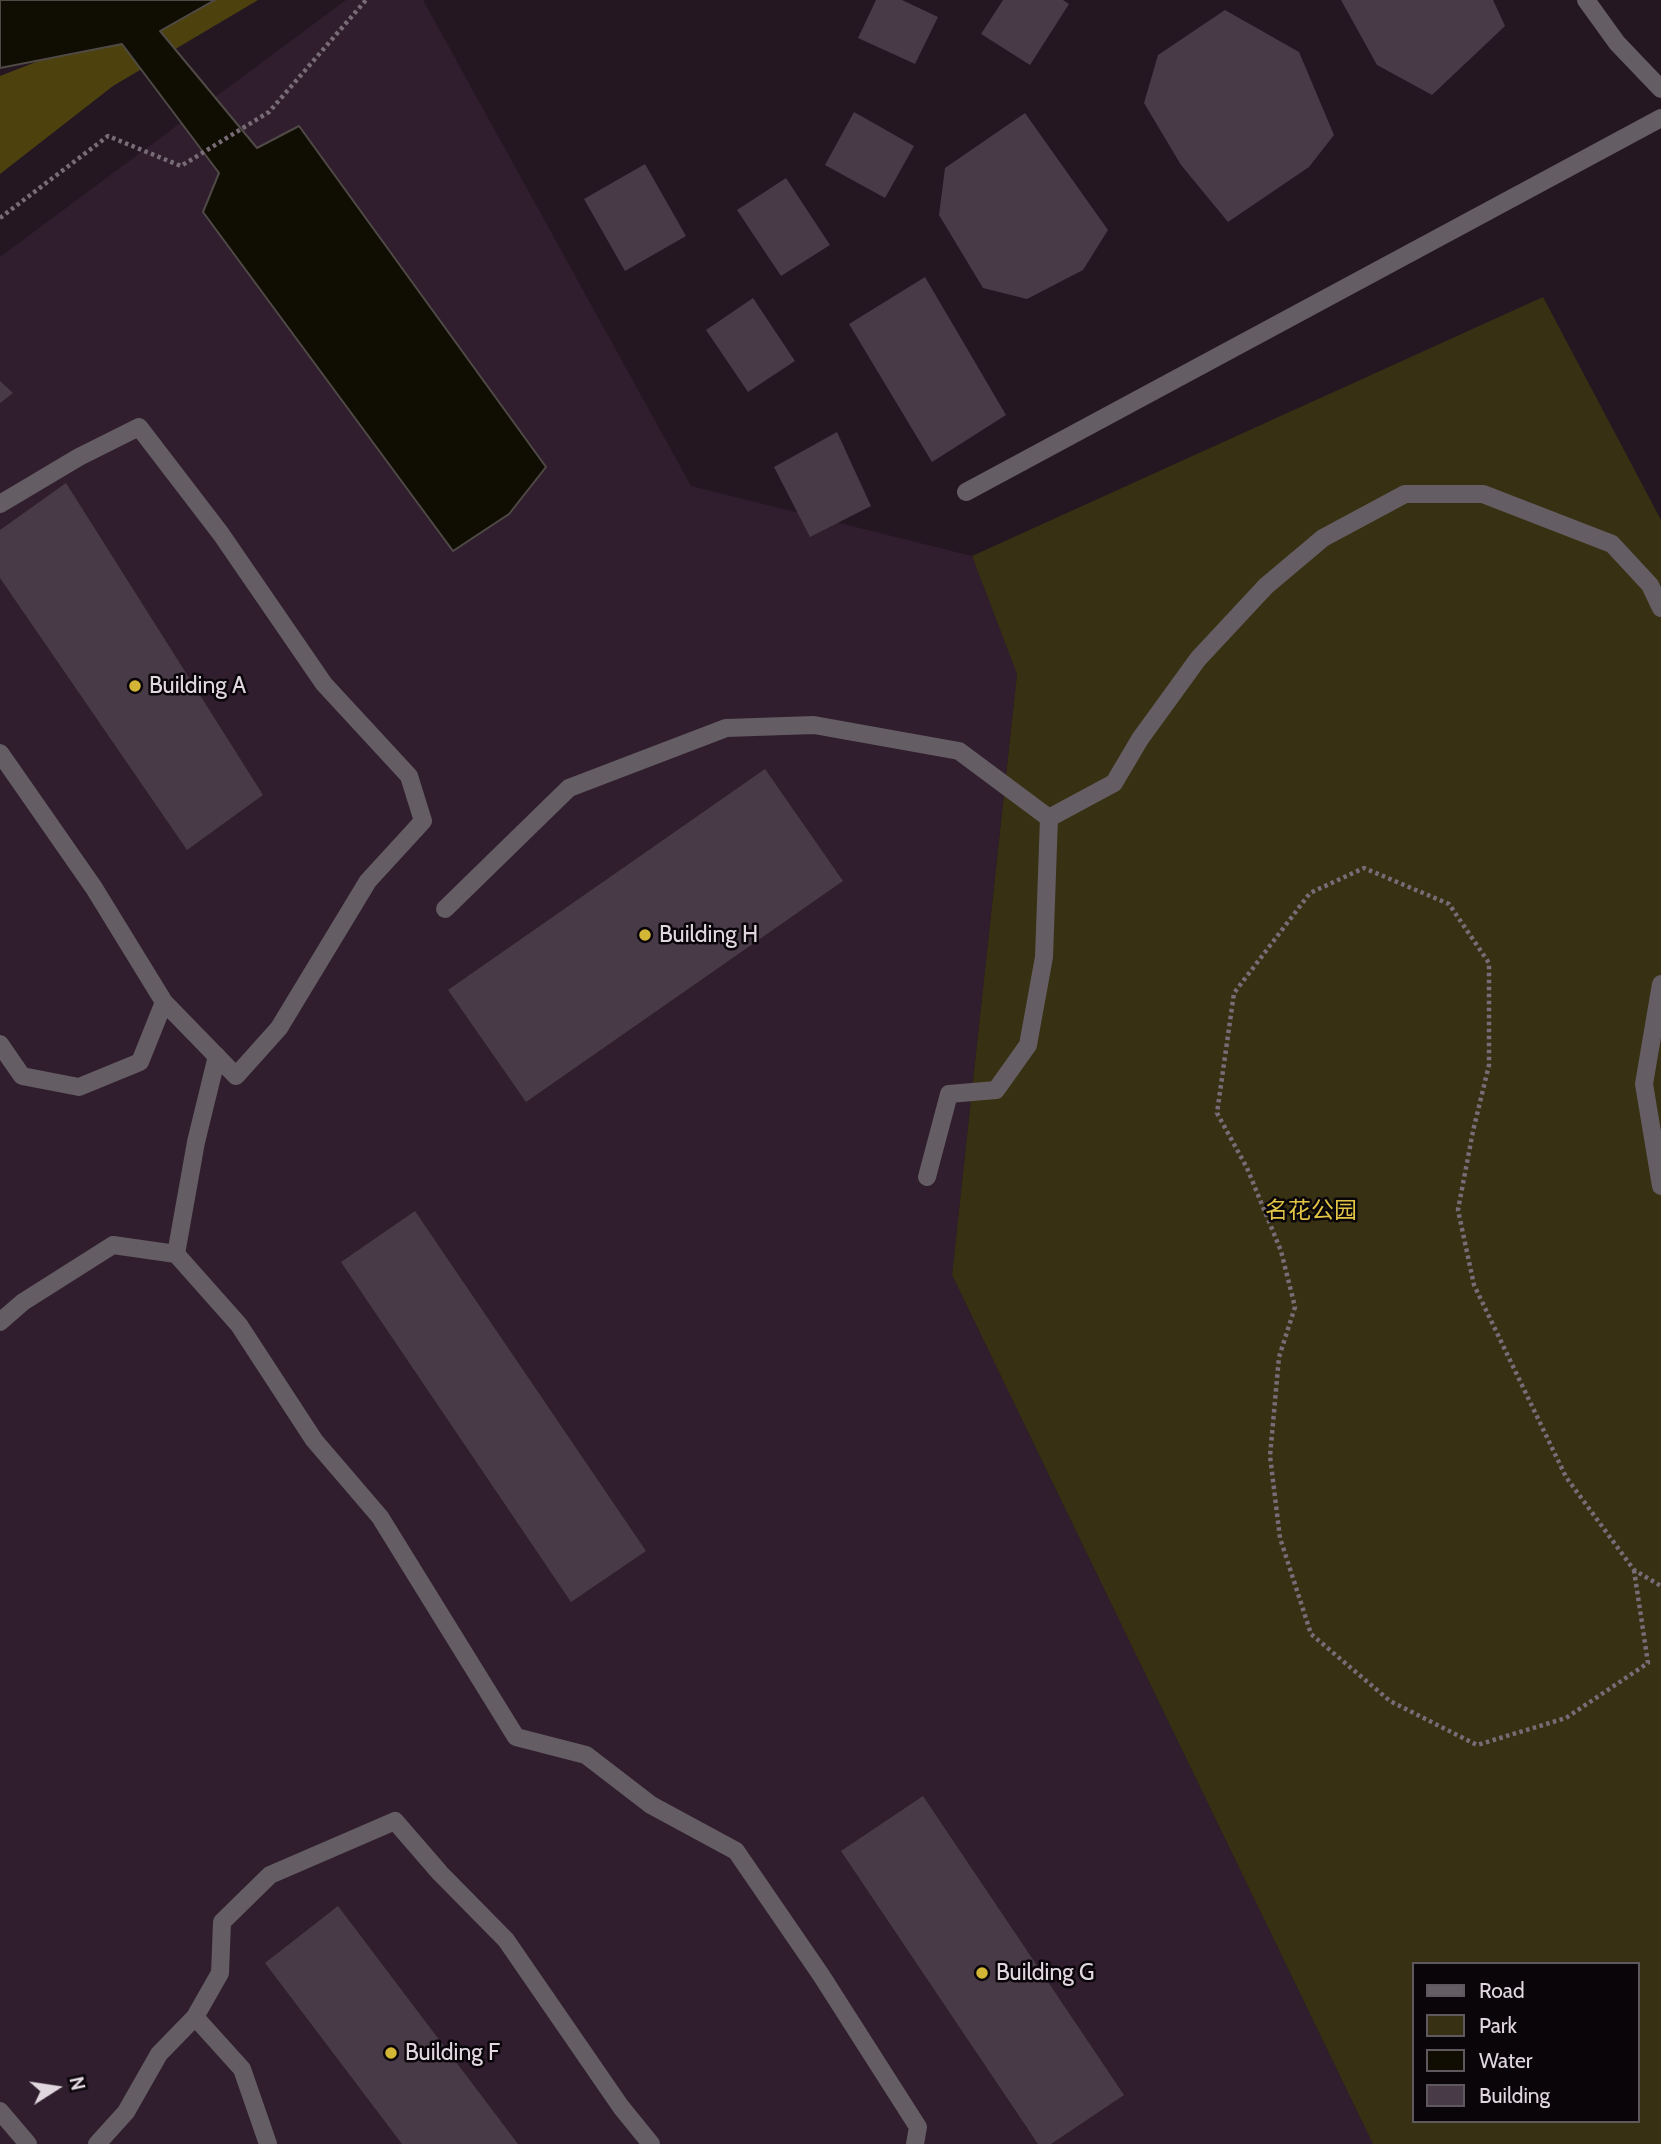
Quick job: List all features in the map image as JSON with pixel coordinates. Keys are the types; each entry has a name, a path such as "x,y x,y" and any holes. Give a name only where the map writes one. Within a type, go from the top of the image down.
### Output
{"street":[{"path":"1586,0 1617,43 1661,89"},
{"path":"966,492 1661,118"},
{"path":"0,504 79,457 139,428 221,534 324,684 409,776 423,821 368,881 279,1028 236,1076 164,1002 94,888 0,752"},
{"path":"1049,818 1114,783 1140,739 1198,659 1266,586 1323,538 1405,494 1483,494 1612,544 1650,585 1661,608"},
{"path":"444,909 569,788 726,728 814,725 959,751 1049,818"},
{"path":"927,1177 949,1094 996,1090 1028,1045 1044,957 1049,818"},
{"path":"1661,984 1644,1084 1661,1186"},
{"path":"0,1044 22,1076 79,1087 140,1062 164,1002"},
{"path":"176,1254 195,1142 217,1056"},
{"path":"0,1322 23,1302 113,1245 176,1254 239,1325 314,1440 380,1517 516,1737 586,1755 651,1805 736,1851 821,1975 918,2127 915,2144"},
{"path":"97,2144 126,2112 159,2054 195,2017 220,1973 222,1922 270,1875 395,1821 440,1873 506,1940 621,2107 651,2144"},
{"path":"195,2017 242,2069 268,2144"},
{"path":"0,2110 28,2144"}],"path":[{"path":"0,218 108,136 180,166 269,112 366,0"},
{"path":"1634,1570 1648,1662 1566,1718 1478,1745 1390,1701 1311,1634 1280,1538 1270,1456 1279,1357 1296,1307 1276,1239 1247,1168 1217,1113 1234,993 1310,893 1364,868 1449,904 1489,963 1489,1066 1458,1210 1474,1285 1566,1477 1634,1570 1661,1586"}],"shaded area":[{"path":"171,0 258,0 113,86 0,174 0,76"},
{"path":"346,0 423,0 691,486 972,556 1017,673 952,1275 1373,2144 0,2144 0,257"}],"green space":[{"name":"名花公园","path":"1543,297 1661,520 1661,2144 1373,2144 952,1275 1017,674 972,556"}],"water":[{"path":"0,0 215,0 160,31 257,148 299,126 546,467 509,514 453,551 203,212 219,173 122,44 0,68"}],"building":[{"path":"876,0 902,0 938,17 915,64 858,38"},
{"path":"1003,0 1063,0 1069,4 1030,65 981,34"},
{"path":"1341,0 1493,0 1505,26 1432,95 1377,65"},
{"path":"1225,10 1299,52 1334,135 1309,167 1228,222 1181,165 1144,103 1158,55"},
{"path":"854,112 914,146 885,198 825,165"},
{"path":"1025,113 1108,230 1083,270 1027,299 983,288 939,215 945,168"},
{"path":"645,164 686,236 625,271 584,199"},
{"path":"786,178 830,245 781,276 737,210"},
{"path":"925,277 1006,415 932,462 849,324"},
{"path":"753,298 795,361 748,392 706,330"},
{"path":"0,381 13,393 0,403"},
{"path":"837,432 871,506 810,537 774,467"},
{"name":"Building A","path":"66,483 263,795 187,850 0,578 0,530"},
{"name":"Building H","path":"765,769 843,881 526,1102 448,990"},
{"path":"415,1211 646,1551 571,1602 341,1262"},
{"name":"Building G","path":"923,1796 1124,2095 1051,2144 1038,2144 841,1851"},
{"name":"Building F","path":"338,1906 518,2144 402,2144 265,1963"}],"place":[{"name":"Building A","path":"135,686"},
{"name":"Building H","path":"645,935"},
{"name":"Building G","path":"982,1973"},
{"name":"Building F","path":"391,2053"}]}
